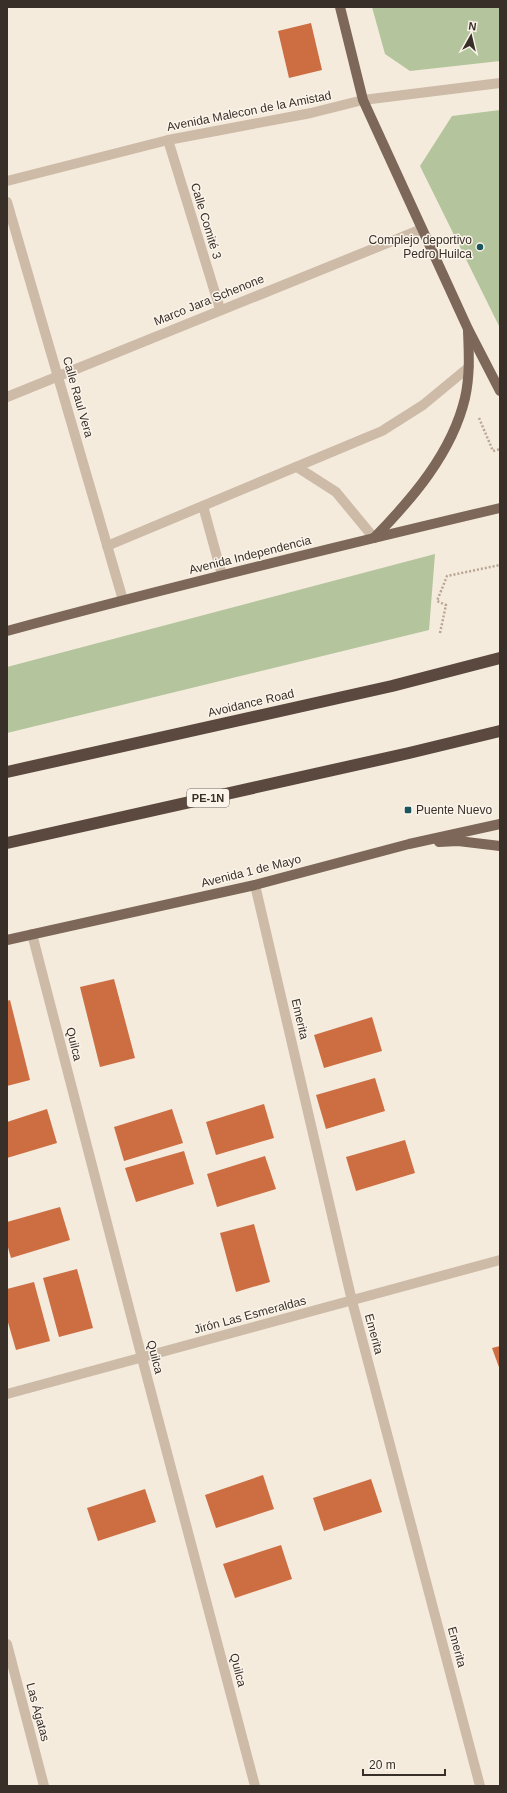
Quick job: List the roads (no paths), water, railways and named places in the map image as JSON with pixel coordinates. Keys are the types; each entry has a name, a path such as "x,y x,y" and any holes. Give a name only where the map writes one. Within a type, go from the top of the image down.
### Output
{"highway":[{"name":"Avoidance Road","path":"7,772 392,686 500,658"},
{"name":"PE-1N","path":"7,842 409,753 500,731"}],"main road":[{"path":"340,7 363,100 468,329 500,391"},
{"path":"374,538 402,509 445,448 464,399 469,367 468,329"},
{"name":"Avenida Independencia","path":"7,631 222,575 500,508"},
{"name":"Avenida 1 de Mayo","path":"7,940 255,885 409,844 500,824"},
{"path":"409,844 458,842 500,846"}],"street":[{"name":"Avenida Malecon de la Amistad","path":"7,181 168,140 311,112 363,100 500,83"},
{"name":"Calle Comité 3","path":"168,140 220,309"},
{"name":"Calle Raul Vera","path":"7,202 123,600"},
{"name":"Marco Jara Schenone","path":"7,397 220,309 422,229"},
{"path":"107,546 382,431 422,405 469,367"},
{"path":"297,467 336,492 374,538"},
{"path":"203,506 222,575"},
{"name":"Emerita","path":"255,885 352,1301 480,1786"},
{"name":"Quilca","path":"32,934 255,1786"},
{"name":"Jirón Las Esmeraldas","path":"7,1394 500,1260"},
{"name":"Las Ágatas","path":"7,1644 44,1786"}],"place":[{"name":"Complejo deportivo Pedro Huilca","path":"480,247"},
{"name":"Puente Nuevo","path":"408,810"}]}
